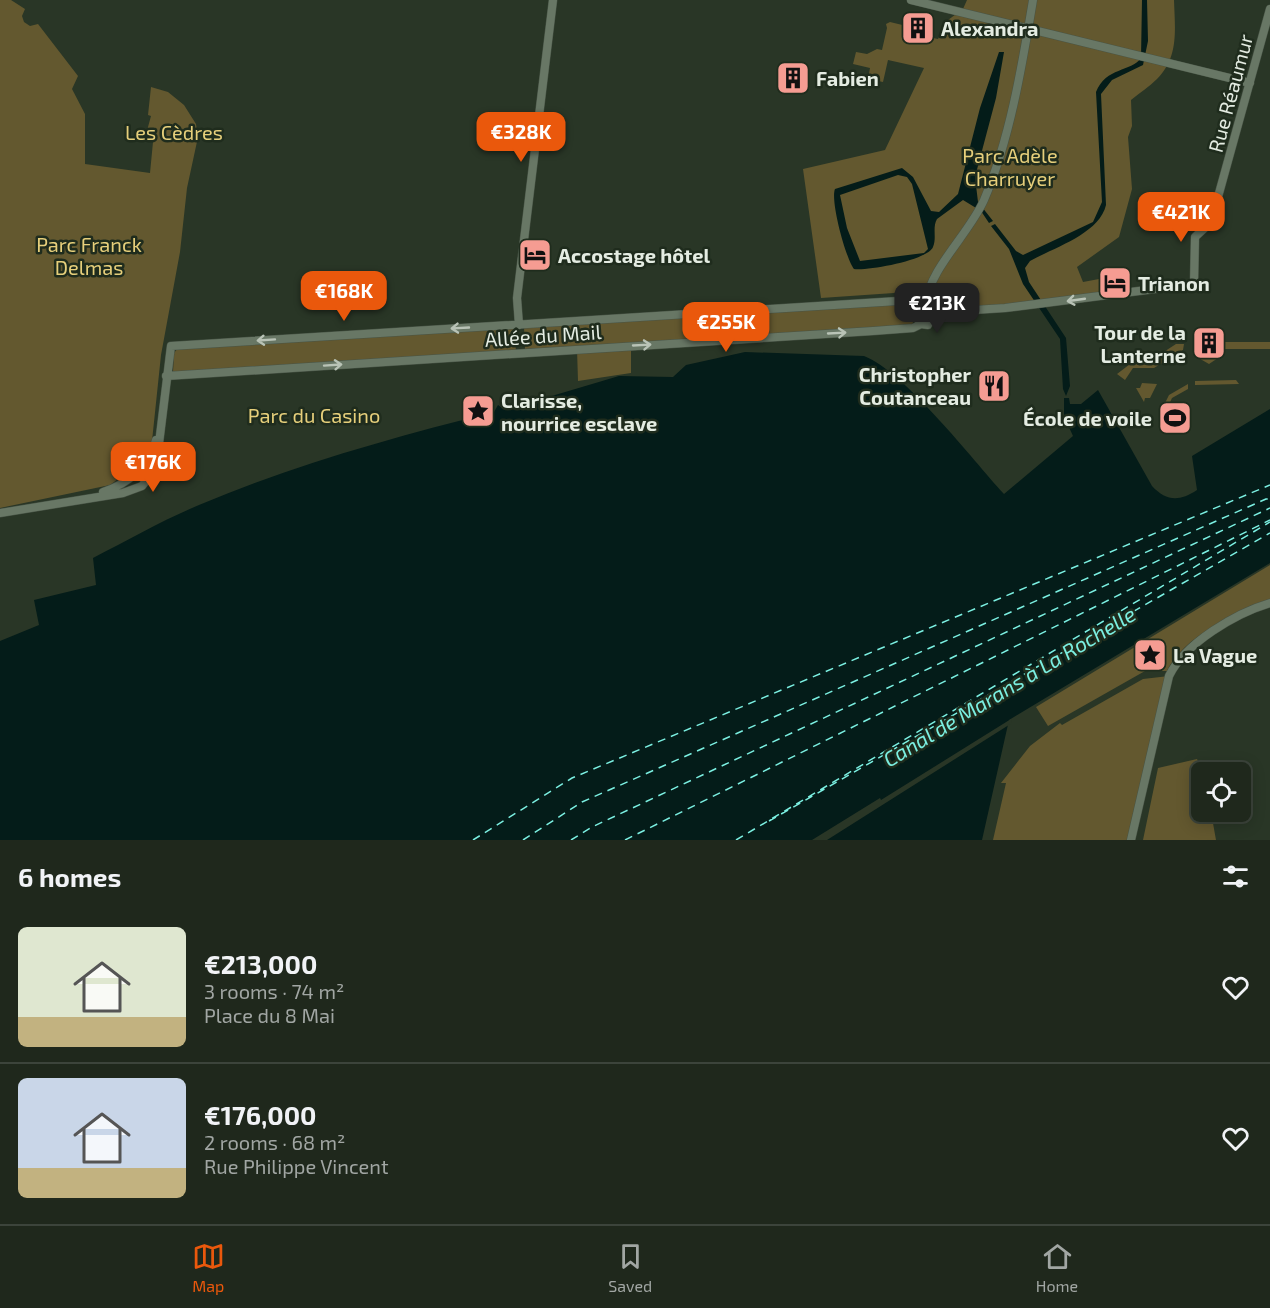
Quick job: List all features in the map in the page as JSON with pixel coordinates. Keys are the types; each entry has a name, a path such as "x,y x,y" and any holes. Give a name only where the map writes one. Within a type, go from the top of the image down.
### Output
{"street":[{"path":"519,325 517,298 553,0"},
{"path":"911,0 1029,27 1250,83"},
{"path":"926,305 917,313 921,324 930,323 926,305 931,283 982,204 1010,115 1033,0"},
{"name":"Rue Réaumur","path":"1194,284 1195,237 1212,221 1250,83 1266,39 1270,9"},
{"name":"Allée du Mail","path":"921,324 913,328 873,331 166,375 171,346 914,300 942,312 1034,305 1194,284"},
{"path":"0,513 133,490 151,477 159,457 166,375"},
{"path":"84,498 118,486 141,468 152,454 160,427"},
{"path":"1131,840 1169,676 1174,664 1182,654 1199,641 1249,610 1270,603"}],"green space":[{"name":"Parc Franck Delmas","path":"0,0 11,0 25,9 22,16 24,22 30,26 38,24 78,76 72,89 85,114 85,164 150,173 153,142 145,138 151,116 148,115 151,87 168,92 184,105 196,124 198,137 187,188 180,252 161,355 152,441 130,470 110,485 0,508"},
{"name":"Parc Adèle Charruyer","path":"967,0 1174,0 1174,42 1169,62 1157,79 1131,100 1132,126 1128,137 1132,189 1119,237 1077,267 1083,282 1099,279 1099,293 1024,304 942,309 931,304 929,292 919,289 821,298 803,169 885,150 924,68 888,60 883,82 868,79 870,68 853,64 856,52 867,54 877,49 882,50 886,24 890,22 919,29 918,35 938,39 948,20 963,9"},
{"path":"912,303 913,326 753,336 752,333 753,312"},
{"path":"741,313 743,337 525,349 524,327"},
{"path":"514,327 516,351 173,372 174,353 178,348"},
{"path":"1217,342 1270,342 1270,349 1225,349 1224,354 1209,364 1195,356 1195,345 1201,345 1205,350 1211,351 1216,348"},
{"path":"1176,344 1184,344 1183,350 1154,368 1133,368 1125,380 1117,374 1134,361 1156,357"},
{"path":"631,346 631,373 578,381 577,349"},
{"path":"1236,380 1239,384 1195,385 1195,381"},
{"path":"1142,383 1157,384 1150,398 1145,398 1144,402 1136,388 1140,388"},
{"path":"1188,384 1188,389 1172,398 1166,411 1162,409 1169,395"},
{"path":"1270,565 1270,599 1227,618 1197,637 1174,659 1167,671 1145,671 1048,726 1036,707"},
{"path":"1169,676 1131,840 993,840 1006,783 1001,783 1030,746 1060,723 1062,725 1143,679"},
{"path":"1197,759 1198,762 1191,762 1191,822 1213,822 1216,840 1143,840 1158,768"}],"water":[{"path":"1142,0 1147,0 1148,41 1143,65 1112,80 1101,94 1106,205 1102,215 1095,224 1075,239 1030,261 1025,268 1029,282 1066,338 1070,386 1066,396 1063,389 1060,339 1023,284 1009,249 991,226 995,224 1016,251 1023,255 1093,222 1102,202 1096,92 1106,78 1131,66 1141,58"},
{"path":"999,52 1004,52 996,98 975,177 978,202 993,221 989,223 981,211 963,200 937,219 934,244 929,252 897,264 854,269 840,230 835,205 835,189 902,168 913,177 931,211 939,212 958,194 980,108","holes":["898,175 907,177 912,184 928,249 924,253 860,261 847,228 840,195"]},
{"name":"Canal de Marans à La Rochelle","path":"745,352 864,356 899,379 918,397 1004,494 1073,436 1064,416 1064,398 1069,398 1070,404 1081,404 1098,390 1152,486 1162,495 1173,498 1184,497 1197,490 1192,456 1270,409 1270,563 1009,720 982,840 0,840 0,641 39,625 34,600 96,585 93,558 199,505 271,477 345,453 494,412 498,405 505,410 619,376 673,377 686,365"}],"pier":[{"path":"1011,719 1012,723 827,840 812,840 880,798 881,800"}],"ferry route":[{"path":"473,840 572,778 1270,485"},
{"path":"523,840 582,802 1270,499"},
{"path":"571,840 592,827 1270,508"},
{"path":"625,840 1270,520"},
{"path":"736,840 1270,522"},
{"path":"769,821 1270,533"}],"place":[{"name":"Alexandra","path":"918,28"},
{"name":"Fabien","path":"793,78"},
{"name":"Accostage hôtel","path":"535,255"},
{"name":"Trianon","path":"1115,283"},
{"name":"Tour de la Lanterne","path":"1209,343"},
{"name":"Christopher Coutanceau","path":"994,386"},
{"name":"Clarisse, nourrice esclave","path":"478,411"},
{"name":"École de voile","path":"1175,418"},
{"name":"La Vague","path":"1150,655"}],"park label":[{"name":"Les Cèdres","path":"174,132"},
{"name":"Parc du Casino","path":"314,415"}]}
